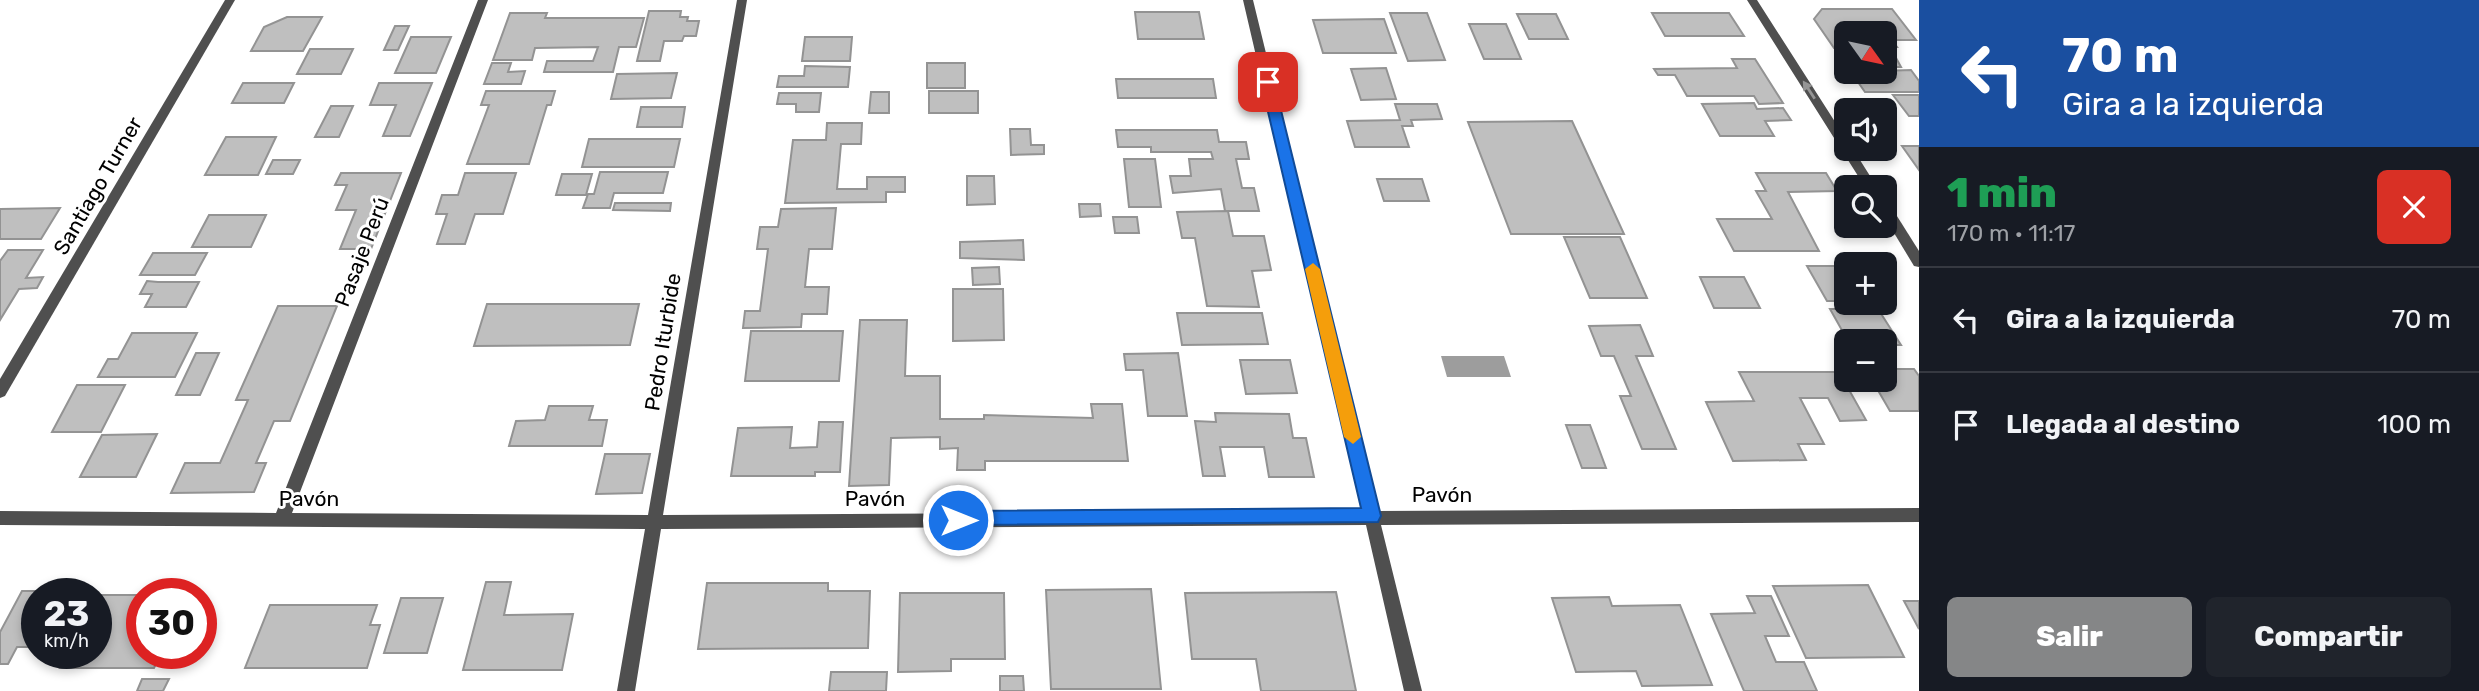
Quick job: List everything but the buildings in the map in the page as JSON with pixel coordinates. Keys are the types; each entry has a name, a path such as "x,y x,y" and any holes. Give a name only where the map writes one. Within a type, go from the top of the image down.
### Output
{"street":[{"name":"Santiago Turner","path":"0,391 230,0"},
{"name":"Pasaje Perú","path":"281,520 483,0"},
{"name":"Pedro Iturbide","path":"626,691 742,0"},
{"path":"1248,0 1413,691"},
{"path":"1752,0 1834,128"},
{"path":"1897,227 1919,261"},
{"name":"Pavón","path":"0,518 654,522 1919,515"}],"shaded area":[{"path":"1441,356 1504,356 1511,377 1447,377"}],"slow traffic":[{"path":"1313,269 1353,437"}],"route":[{"path":"958,520 1372,516 1268,82"}]}
